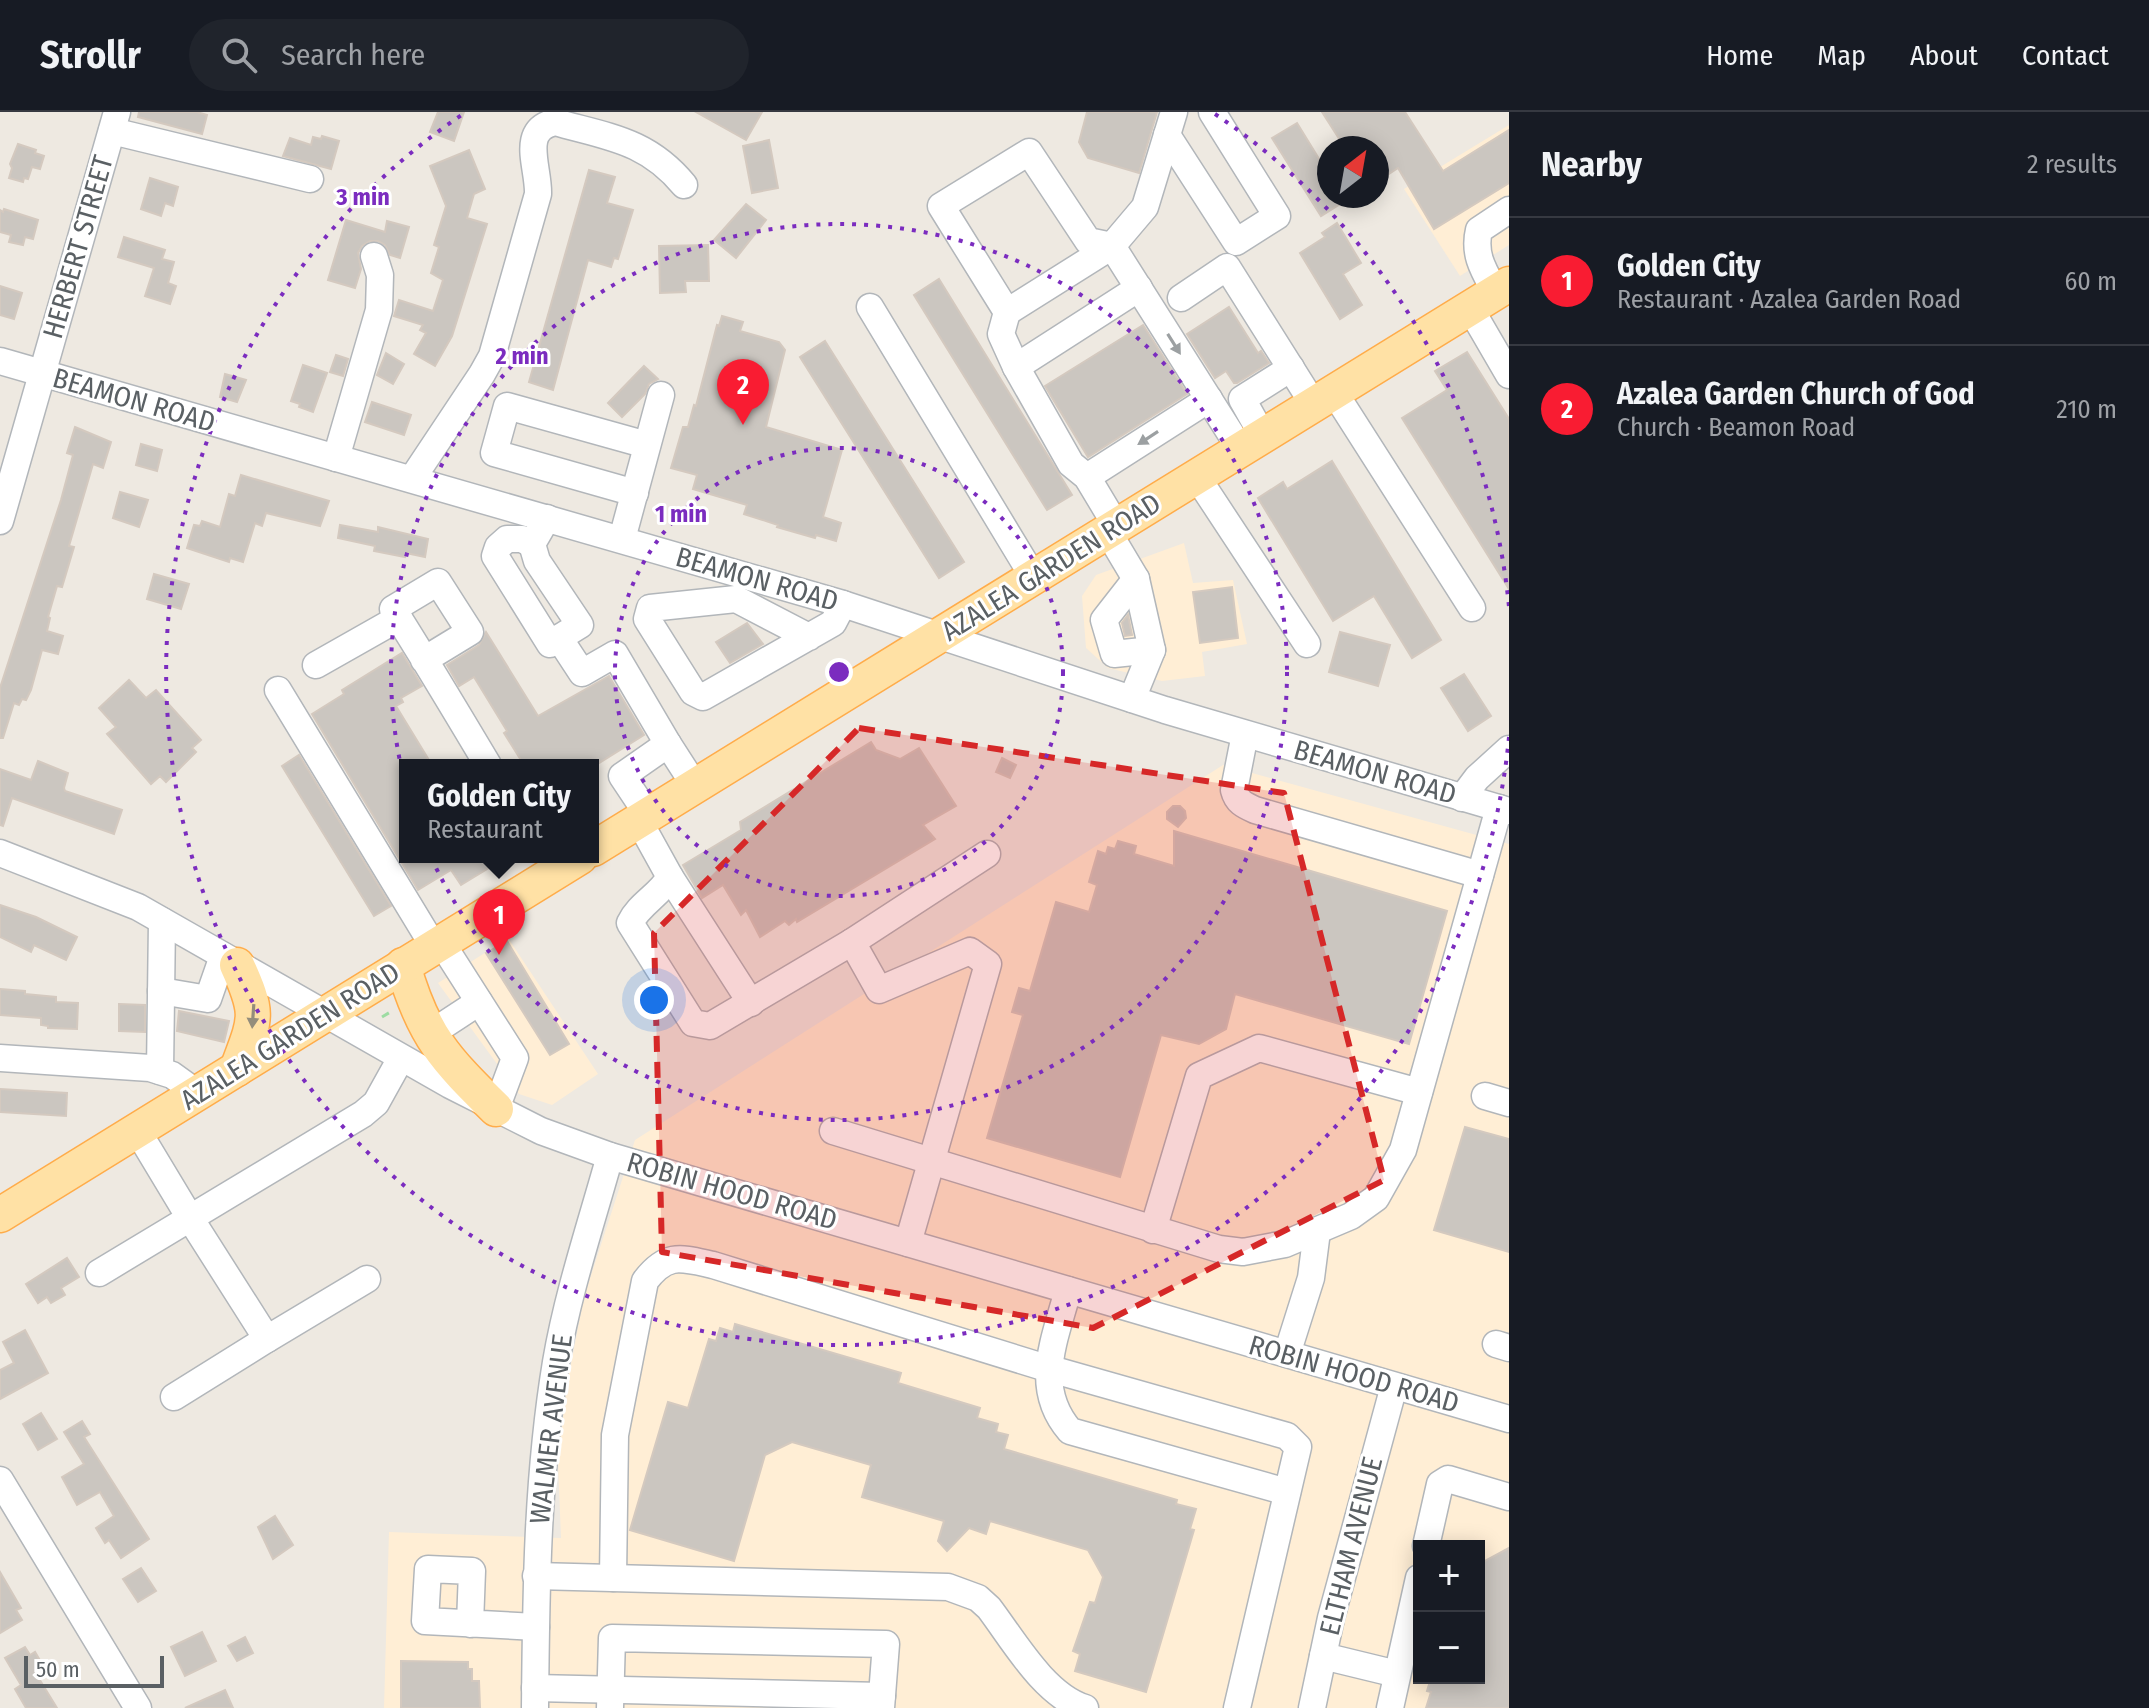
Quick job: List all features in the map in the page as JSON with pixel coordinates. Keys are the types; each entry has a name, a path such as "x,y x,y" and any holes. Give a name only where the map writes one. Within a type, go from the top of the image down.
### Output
{"main road":[{"name":"AZALEA GARDEN ROAD","path":"599,845 1491,295"},
{"name":"AZALEA GARDEN ROAD","path":"0,1215 438,944 559,863"},
{"path":"230,961 254,1003 253,1027 237,1069"},
{"path":"403,965 412,997 430,1034 452,1066 496,1109"}],"street":[{"path":"1181,298 1227,267 1236,242 1277,216 1212,112"},
{"path":"114,122 310,179"},
{"name":"HERBERT STREET","path":"0,521 114,122"},
{"path":"412,479 492,356 538,194 539,177 532,146 537,131 555,122 633,144 653,154 684,185"},
{"path":"1171,124 1236,242"},
{"path":"1132,699 1152,650 1136,579 1087,477 1071,464 1016,367 1001,334 1007,312 1112,246 1145,207 1171,124"},
{"path":"1007,312 941,206 1029,152 1088,241 1112,246 1209,399 1252,443"},
{"path":"1509,210 1479,230 1476,243 1509,375"},
{"path":"336,458 379,310 382,290 374,256"},
{"path":"1227,267 1291,368 1324,398 1472,608"},
{"path":"1016,367 1139,288"},
{"path":"870,307 1034,578"},
{"name":"BEAMON ROAD","path":"0,361 843,604 1132,699 1504,810"},
{"path":"1252,443 1242,399 1291,368"},
{"path":"622,539 661,395"},
{"path":"1087,477 1209,399"},
{"path":"635,493 494,453 507,406 647,445"},
{"path":"1197,477 1307,644"},
{"path":"546,646 580,625 537,561 532,544 547,518"},
{"path":"532,544 522,539 507,539 498,547 495,556 546,646 582,673 615,654 695,786"},
{"path":"1136,579 1104,620 1114,654 1152,650"},
{"path":"424,660 470,632 438,582 393,609 399,618 424,660 484,759"},
{"path":"809,637 736,599 650,608 647,619 693,692 703,697 809,637 833,623 843,604"},
{"path":"316,665 399,618"},
{"path":"278,690 438,944 515,1058 496,1109"},
{"path":"1245,734 1234,790 1242,804 1480,875"},
{"path":"668,744 622,776 670,877 751,1003"},
{"path":"1462,798 1477,778 1509,749"},
{"path":"833,1131 1219,1249 1243,1252 1285,1244 1351,1216 1376,1198 1403,1150 1480,875 1504,810"},
{"name":"ROBIN HOOD ROAD","path":"0,853 138,907 401,1058 541,1131 610,1156 1509,1419"},
{"path":"670,877 665,887 634,914 630,923 693,1023 710,1026 852,942 987,854"},
{"path":"160,1071 162,921"},
{"path":"852,942 879,990 970,951 988,964 908,1243"},
{"path":"161,991 208,999 230,961"},
{"path":"430,1034 479,1002"},
{"path":"1153,1230 1199,1076 1259,1048 1419,1092"},
{"path":"0,1058 150,1068 172,1075 197,1093"},
{"path":"99,1273 363,1114 376,1103 401,1058"},
{"path":"137,1130 267,1339"},
{"name":"WALMER AVENUE","path":"535,1698 536,1576 544,1446 556,1360 571,1292 610,1156"},
{"path":"1287,1354 1311,1278 1317,1231"},
{"path":"613,1578 615,1435 645,1281 655,1267 676,1257 713,1265 1048,1368 1287,1436 1298,1447 1237,1708"},
{"path":"174,1397 367,1279"},
{"path":"1068,1290 1048,1368 1050,1397 1059,1418 1070,1431 1287,1492"},
{"name":"ELTHAM AVENUE","path":"1312,1708 1394,1386"},
{"path":"1427,1540 1440,1484 1448,1479 1509,1497"},
{"path":"0,1480 138,1708"},
{"path":"536,1576 948,1587 962,1591 989,1608 1048,1685 1062,1698 1085,1708"},
{"path":"1390,1708 1413,1604"},
{"path":"470,1624 536,1627"},
{"path":"535,1698 610,1700 882,1702 886,1644 612,1638 610,1700"},
{"path":"1323,1656 1397,1674"}],"highlighted area":[{"path":"859,728 1284,793 1384,1180 1093,1328 662,1252 654,933"}],"shaded area":[{"path":"1509,125 1509,245 1460,276 1404,189"},
{"path":"1184,543 1193,583 1233,580 1247,644 1202,652 1205,676 1162,681 1108,668 1086,648 1082,596 1096,575"},
{"path":"1223,765 1509,844 1509,1708 384,1708 389,1532 561,1538 557,1436 584,1297 635,1140"},
{"path":"508,938 598,1074 552,1105 519,1094 438,983"}],"building":[{"path":"139,112 197,112 207,115 202,134 138,117"},
{"path":"438,112 464,112 454,141 430,132"},
{"path":"696,112 762,112 746,140"},
{"path":"1087,112 1157,112 1139,173 1088,158 1079,142"},
{"path":"1322,112 1405,112 1443,171 1509,130 1509,183 1434,229 1398,168 1389,174 1389,136 1337,136"},
{"path":"1297,123 1317,156 1317,208 1334,208 1321,216 1272,138"},
{"path":"322,136 339,141 331,169 283,156 290,138 311,145 313,137 321,139"},
{"path":"769,140 778,188 752,193 743,146"},
{"path":"18,144 44,156 40,169 32,167 28,179 24,178 23,182 9,178 10,164"},
{"path":"469,150 485,189 474,194 467,218 487,224 452,336 435,366 414,354 426,333 420,330 423,325 394,316 399,300 433,311 443,280 431,273 439,247 434,245 446,206 430,166"},
{"path":"589,170 615,177 607,203 633,210 618,259 614,258 611,267 588,260 553,390 529,382"},
{"path":"150,178 178,187 173,206 165,203 161,216 141,209"},
{"path":"746,204 766,220 736,258 714,240"},
{"path":"4,209 38,220 33,239 25,237 23,245 9,242 11,235 0,232 0,210 3,212"},
{"path":"346,220 385,232 387,221 409,227 400,258 390,255 385,245 378,241 362,246 358,253 361,269 355,288 328,280"},
{"path":"1337,223 1361,263 1343,274 1362,305 1340,319 1300,253 1325,237 1322,233"},
{"path":"124,237 165,250 162,259 174,262 168,283 176,286 170,304 145,296 154,268 118,257"},
{"path":"708,245 709,281 685,281 686,292 660,293 659,246"},
{"path":"939,279 1072,495 1047,510 914,295"},
{"path":"0,286 22,293 14,319 0,315"},
{"path":"1229,307 1258,353 1261,351 1269,363 1237,383 1226,371 1215,378 1187,334"},
{"path":"722,316 743,322 740,331 779,342 785,350 766,427 842,450 823,517 841,523 836,541 777,527 744,514 747,505 693,489 697,475 671,468 683,427 688,427 696,406"},
{"path":"1143,325 1187,394 1088,457 1045,386"},
{"path":"825,341 964,562 939,578 800,357"},
{"path":"1467,352 1509,419 1509,589 1402,418 1447,390 1435,371"},
{"path":"386,353 404,364 393,384 377,375"},
{"path":"336,355 348,359 343,376 330,372"},
{"path":"303,365 327,373 313,412 291,401"},
{"path":"644,366 658,379 649,384 645,394 622,417 608,403"},
{"path":"225,374 246,380 237,402 220,397"},
{"path":"372,402 411,415 404,435 365,422"},
{"path":"75,427 111,442 103,468 93,464 69,546 74,547 62,587 57,586 48,617 47,631 63,636 58,654 42,650 31,690 26,700 22,699 19,705 14,703 3,738 0,738 0,688 61,500 73,455 67,453"},
{"path":"141,444 162,450 157,471 136,465"},
{"path":"1332,461 1441,640 1412,658 1374,596 1333,621 1258,498 1283,482 1287,489"},
{"path":"241,475 329,501 320,526 266,513 262,526 255,523 243,562 230,558 229,562 187,548 194,525 200,526 202,521 220,527 229,494 235,496"},
{"path":"120,492 148,500 139,527 113,518"},
{"path":"340,525 378,532 378,527 428,539 425,557 374,551 375,546 338,538"},
{"path":"154,574 189,584 181,609 147,599"},
{"path":"1232,587 1238,638 1200,643 1193,592"},
{"path":"1128,615 1132,635 1125,636 1122,623"},
{"path":"747,623 763,644 730,663 716,642"},
{"path":"486,632 538,716 609,676 644,735 599,763 599,759 520,759 474,677 459,686 447,665 479,645"},
{"path":"1340,632 1390,645 1378,686 1329,672"},
{"path":"402,653 422,686 401,698 403,702 396,706 428,759 399,759 399,858 312,714 344,694 342,690"},
{"path":"1464,674 1491,716 1468,731 1441,688"},
{"path":"129,680 146,698 156,690 201,740 192,748 196,752 166,782 160,776 151,784 107,734 116,727 99,708"},
{"path":"871,742 876,750 900,759 919,748 956,806 923,825 935,839 797,922 796,919 789,925 785,921 760,937 746,910 741,915 723,885 702,898 683,865 741,830 740,822"},
{"path":"299,755 391,906 374,916 282,766"},
{"path":"1002,758 1016,765 1010,778 996,772"},
{"path":"38,761 68,773 65,791 122,810 114,834 12,798 3,826 0,825 0,769 31,780"},
{"path":"1173,806 1180,806 1185,811 1186,818 1178,827 1167,819 1167,812"},
{"path":"1174,831 1447,911 1409,1044 1235,994 1226,1029 1199,1044 1161,1035 1120,1177 987,1138 1023,1015 1012,1012 1016,998 1019,988 1030,991 1056,902 1089,912 1097,885 1089,882 1098,851 1106,854 1108,847 1115,849 1118,841 1136,846 1134,854 1174,866"},
{"path":"402,863 497,863 461,885 451,870 418,890"},
{"path":"0,905 36,917 77,937 66,960 34,945 31,952 0,937"},
{"path":"507,941 569,1044 550,1055 486,953"},
{"path":"0,989 56,997 56,1002 78,1003 77,1029 48,1028 41,1025 41,1018 0,1015"},
{"path":"119,1004 145,1005 145,1032 119,1031"},
{"path":"179,1011 229,1021 224,1042 177,1031"},
{"path":"0,1089 67,1093 66,1116 0,1112"},
{"path":"1465,1127 1509,1139 1509,1252 1434,1230"},
{"path":"67,1258 79,1277 61,1288 65,1295 51,1303 47,1297 38,1303 26,1284"},
{"path":"735,1324 901,1373 898,1383 980,1408 977,1418 998,1424 996,1432 1008,1435 1004,1449 1177,1500 1176,1504 1196,1509 1190,1529 1194,1530 1146,1692 1075,1671 1080,1654 1073,1651 1090,1602 1095,1603 1103,1577 1088,1550 990,1521 986,1534 969,1528 947,1551 938,1541 944,1521 862,1497 871,1465 792,1442 765,1455 734,1561 630,1530 668,1402 688,1408 709,1339 716,1341 720,1328 733,1332"},
{"path":"25,1330 48,1373 0,1399 0,1370 14,1363 3,1342"},
{"path":"41,1413 57,1439 38,1450 23,1424"},
{"path":"82,1421 90,1434 84,1437 149,1539 121,1558 109,1540 105,1543 96,1528 114,1516 100,1492 77,1505 62,1477 84,1464 64,1432"},
{"path":"275,1516 293,1545 273,1559 258,1527"},
{"path":"1509,1548 1509,1708 1426,1708 1431,1692 1427,1691 1429,1684 1485,1684 1485,1561"},
{"path":"141,1568 156,1591 138,1602 123,1579"},
{"path":"0,1572 21,1608 16,1610 22,1620 0,1633"},
{"path":"202,1632 216,1661 185,1676 171,1647"},
{"path":"245,1637 253,1653 237,1661 228,1646"},
{"path":"25,1647 30,1655 35,1652 45,1669 38,1677 57,1708 26,1708 15,1689 21,1685 5,1658"},
{"path":"401,1661 468,1662 468,1669 472,1669 472,1681 479,1681 480,1708 401,1708"},
{"path":"225,1690 233,1708 185,1708"}],"place":[{"name":"Azalea Garden Church of God","path":"743,425"},
{"name":"Golden City","path":"499,955"}]}
